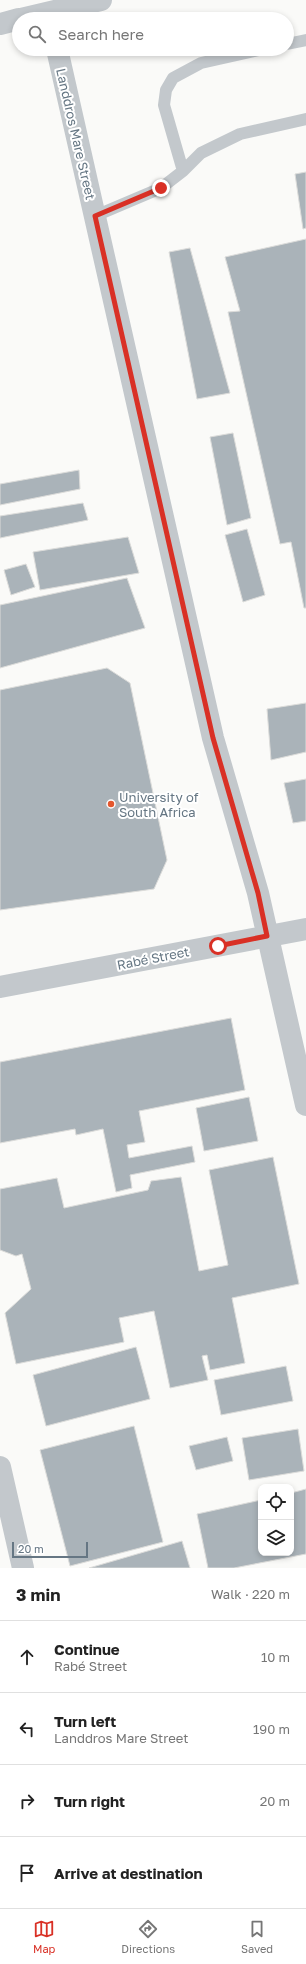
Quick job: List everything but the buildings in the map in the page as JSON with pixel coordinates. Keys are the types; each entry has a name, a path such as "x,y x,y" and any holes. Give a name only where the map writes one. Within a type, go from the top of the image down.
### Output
{"street":[{"path":"48,11 101,0"},
{"path":"0,24 12,21"},
{"name":"Landdros Mare Street","path":"59,56 213,738 258,893 306,1105"},
{"name":"Rabé Street","path":"0,987 306,928"},
{"path":"0,1467 23,1568"}],"lane":[{"path":"294,43 306,40"},
{"path":"184,171 164,105 166,90 173,78 201,63 232,56"},
{"path":"95,216 161,188 184,171 201,153 240,134 306,119"}],"place":[{"name":"University of South Africa","path":"111,804"}],"route":[{"path":"161,188 95,216 213,738 258,893 267,936 218,946"}]}
